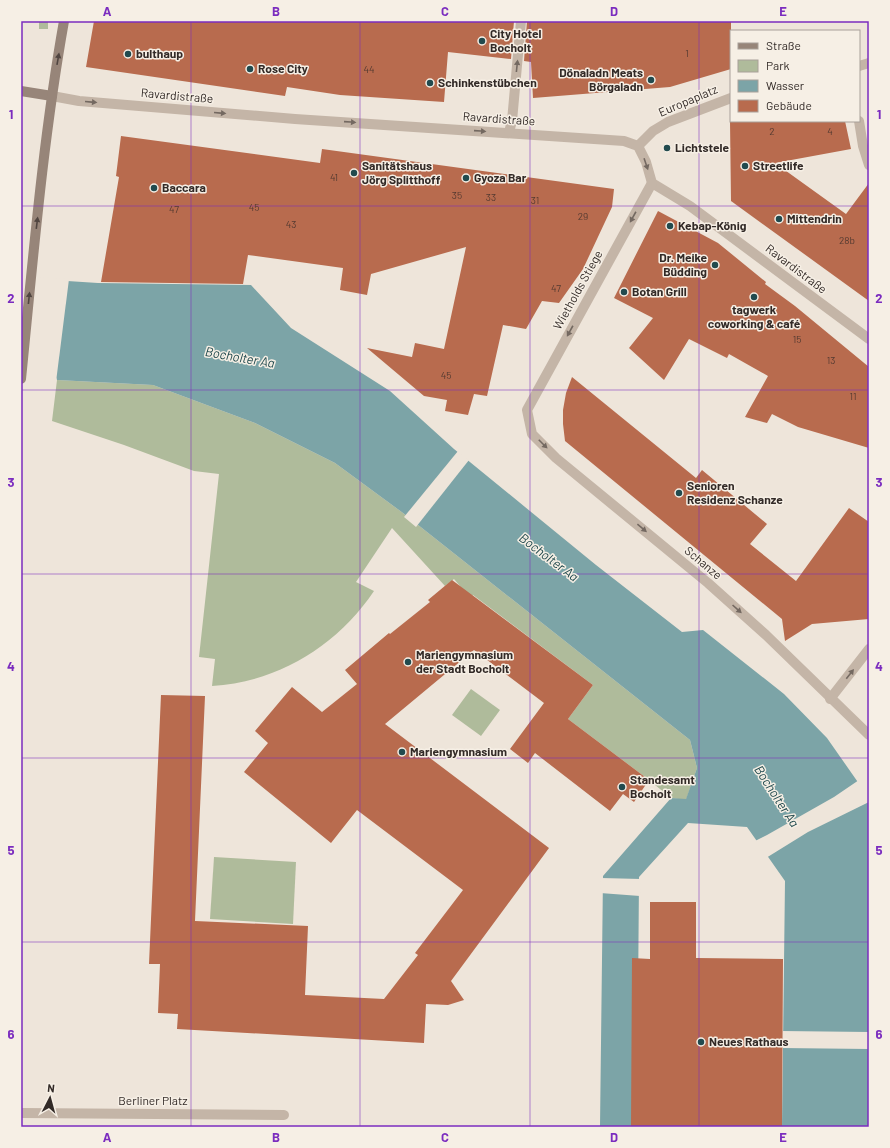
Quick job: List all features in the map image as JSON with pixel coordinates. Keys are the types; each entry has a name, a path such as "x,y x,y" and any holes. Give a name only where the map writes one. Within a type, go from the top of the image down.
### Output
{"main road":[{"path":"21,379 52,96 64,21"},
{"path":"21,91 52,96"}],"street":[{"path":"509,132 512,121 522,21"},
{"name":"Ravardistraße","path":"52,96 79,101 287,118 624,141 638,146"},
{"name":"Europaplatz","path":"638,146 653,131 668,122 730,98"},
{"path":"859,122 863,146 869,165"},
{"path":"638,146 646,162 652,183"},
{"name":"Ravardistraße","path":"652,183 690,206 869,339"},
{"name":"Wietholds Stiege","path":"527,410 652,183"},
{"name":"Schanze","path":"527,410 532,434 556,458 708,583 766,635 830,699 869,735"},
{"path":"830,699 869,649"},
{"name":"Berliner Platz","path":"21,1113 284,1115"}],"green space":[{"path":"39,21 48,21 48,29 39,29"},
{"path":"57,380 153,385 255,423 335,463 403,513 690,740 697,768 686,800 671,798 568,719 593,685 473,595 470,598 454,579 445,586 392,528 356,582 374,591 359,611 324,644 304,658 283,669 236,683 212,686 215,659 199,657 219,474 194,471 124,445 52,421"},
{"path":"471,689 500,710 481,736 452,715"},
{"path":"214,857 296,862 293,924 210,919"}],"water":[{"name":"Bocholter Aa","path":"21,278 98,283 251,285 291,328 390,391 454,449 596,565 682,632 703,630 784,694 827,738 869,798 869,1127 782,1127 785,881 747,827 688,823 639,877 637,1127 600,1127 603,876 671,798 686,799 697,768 690,740 403,513 335,463 255,423 153,385 57,380"}],"pier":[{"path":"21,276 69,279 56,382 21,380"},
{"path":"458,451 469,460 416,527 404,517"},
{"path":"859,780 869,794 869,802 808,832 766,858 755,841 834,797"},
{"path":"601,878 641,879 640,896 600,893"},
{"path":"781,1031 869,1032 869,1049 781,1048"}],"building":[{"path":"94,21 514,21 511,59 448,52 444,102 340,95 287,87 285,96 86,67"},
{"path":"527,21 731,21 730,69 670,87 533,98 531,62 524,61"},
{"path":"730,122 845,122 851,149 775,163 846,214 869,183 869,301 731,201"},
{"path":"121,136 320,163 322,149 614,189 612,207 583,269 559,303 542,301 526,329 503,325 487,396 474,394 468,415 445,411 447,400 424,396 367,348 412,357 415,343 444,349 466,247 371,274 367,295 340,290 343,268 248,255 243,284 101,282 119,177 116,176"},
{"path":"658,211 718,243 766,282 765,284 795,306 869,367 869,448 798,427 772,414 767,423 745,417 768,376 729,354 727,358 689,339 664,380 629,348 653,318 614,298"},
{"name":"Senioren Residenz Schanze","path":"572,377 696,478 702,470 767,524 750,544 796,581 849,508 869,522 869,619 812,624 785,641 782,619 565,441 563,410 566,393"},
{"path":"452,580 593,685 568,719 649,780 634,802 623,794 610,811 535,753 528,763 510,749 544,703 474,650 385,724 549,848 451,981 464,1000 448,1005 426,1004 424,1043 177,1029 178,1014 158,1013 160,964 149,964 161,695 205,696 195,921 308,926 305,995 384,999 418,955 415,953 463,890 357,810 331,843 244,772 268,743 255,731 292,687 322,712 357,684 345,670 389,633 390,634 430,602 428,600"},
{"name":"Neues Rathaus","path":"650,902 696,902 696,958 783,959 782,1127 631,1127 632,958 650,959"}],"place":[{"name":"City Hotel Bocholt","path":"482,41"},
{"name":"bulthaup","path":"128,54"},
{"name":"Rose City","path":"250,69"},
{"name":"Dönaladn Meats Börgaladn","path":"651,80"},
{"name":"Schinkenstübchen","path":"430,83"},
{"name":"Lichtstele","path":"667,148"},
{"name":"Streetlife","path":"745,166"},
{"name":"Sanitätshaus Jörg Splitthoff","path":"354,173"},
{"name":"Gyoza Bar","path":"466,178"},
{"name":"Baccara","path":"154,188"},
{"name":"Mittendrin","path":"779,219"},
{"name":"Kebap-König","path":"670,226"},
{"name":"Dr. Meike Büdding","path":"715,265"},
{"name":"Botan Grill","path":"624,292"},
{"name":"tagwerk coworking & café","path":"754,297"},
{"name":"Senioren Residenz Schanze","path":"679,493"},
{"name":"Mariengymnasium der Stadt Bocholt","path":"408,662"},
{"name":"Mariengymnasium","path":"402,752"},
{"name":"Standesamt Bocholt","path":"622,787"},
{"name":"Neues Rathaus","path":"701,1042"}]}
